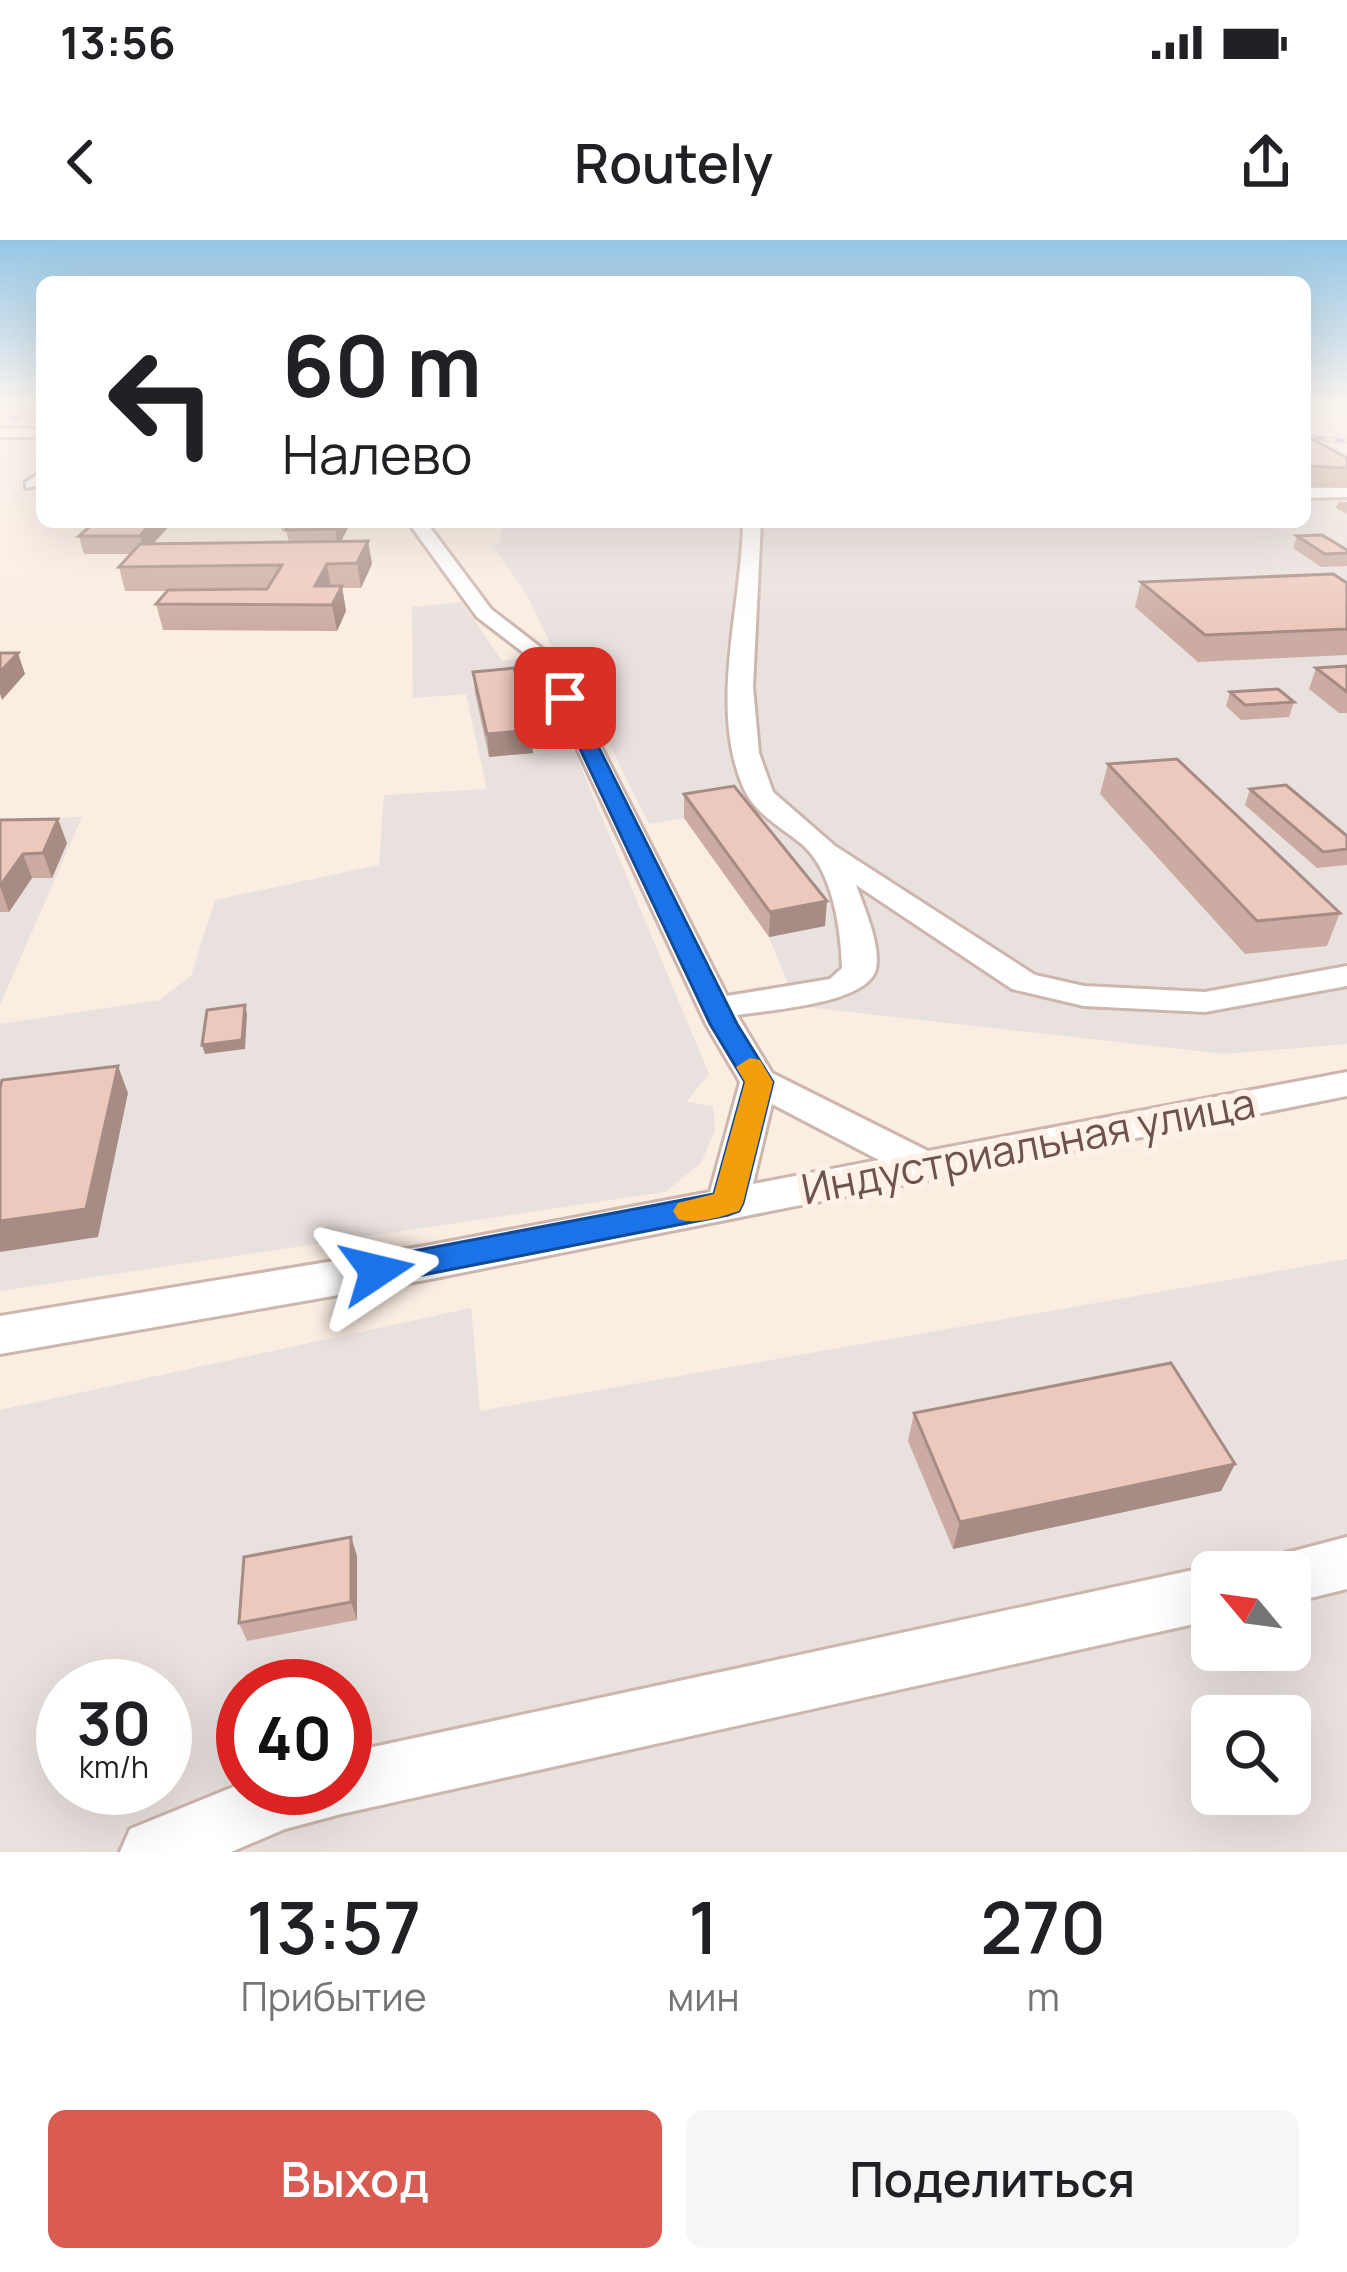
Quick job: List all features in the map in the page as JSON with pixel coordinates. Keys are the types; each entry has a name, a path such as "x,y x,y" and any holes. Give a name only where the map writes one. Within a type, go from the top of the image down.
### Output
{"street":[{"path":"1311,493 1347,492"},
{"path":"421,528 484,613 546,660 716,1008 759,1082 924,1166"},
{"path":"752,528 754,572 737,693 757,790 826,851 1024,982 1084,997 1205,1002 1347,976"},
{"path":"716,1008 841,987 859,970 859,942 826,851"},
{"path":"728,1203 759,1082"},
{"name":"Индустриальная улица","path":"0,1335 425,1263 1347,1084"},
{"path":"1311,1571 1347,1563"},
{"path":"372,1778 1191,1598"},
{"path":"153,1852 243,1815"}],"shaded area":[{"path":"1311,479 1347,479 1347,1044 1224,1054 797,1006 769,937 684,818 649,824 563,651 551,645 526,593 491,545 500,544 502,528 1311,528"},
{"path":"462,602 502,661 527,658 561,719 709,1074 686,1102 713,1106 715,1130 701,1163 665,1192 0,1291 0,1024 160,1000 191,976 215,900 379,865 384,795 487,789 466,694 413,698 412,607"},
{"path":"82,817 0,1005 0,820"},
{"path":"1347,1259 1347,1852 0,1852 0,1410 471,1308 480,1411"}],"building":[{"path":"88,528 147,528 140,536 79,536"},
{"path":"1322,535 1347,553 1325,554 1297,536"},
{"path":"368,541 357,563 327,564 315,586 342,586 332,605 156,604 168,590 267,589 282,565 119,567 140,544"},
{"path":"1333,574 1347,583 1347,629 1205,635 1141,582"},
{"path":"0,653 18,653 0,672"},
{"path":"1347,666 1347,692 1316,668"},
{"path":"514,668 531,730 487,734 473,672"},
{"path":"1278,689 1294,702 1245,705 1230,692"},
{"path":"1177,759 1340,913 1257,921 1108,764"},
{"path":"1286,785 1347,836 1347,849 1323,852 1250,789"},
{"path":"734,786 827,901 770,912 684,794"},
{"path":"58,819 43,853 23,854 0,886 0,820"},
{"path":"245,1005 242,1040 202,1045 207,1010"},
{"path":"118,1066 86,1209 0,1221 2,1080"},
{"path":"1171,1363 1235,1464 960,1522 914,1413"},
{"path":"351,1537 351,1602 239,1623 244,1557"}],"slow traffic":[{"path":"689,1211 728,1203 759,1082 750,1067"}],"route":[{"path":"377,1271 728,1203 759,1082 724,1024 565,698"}]}
